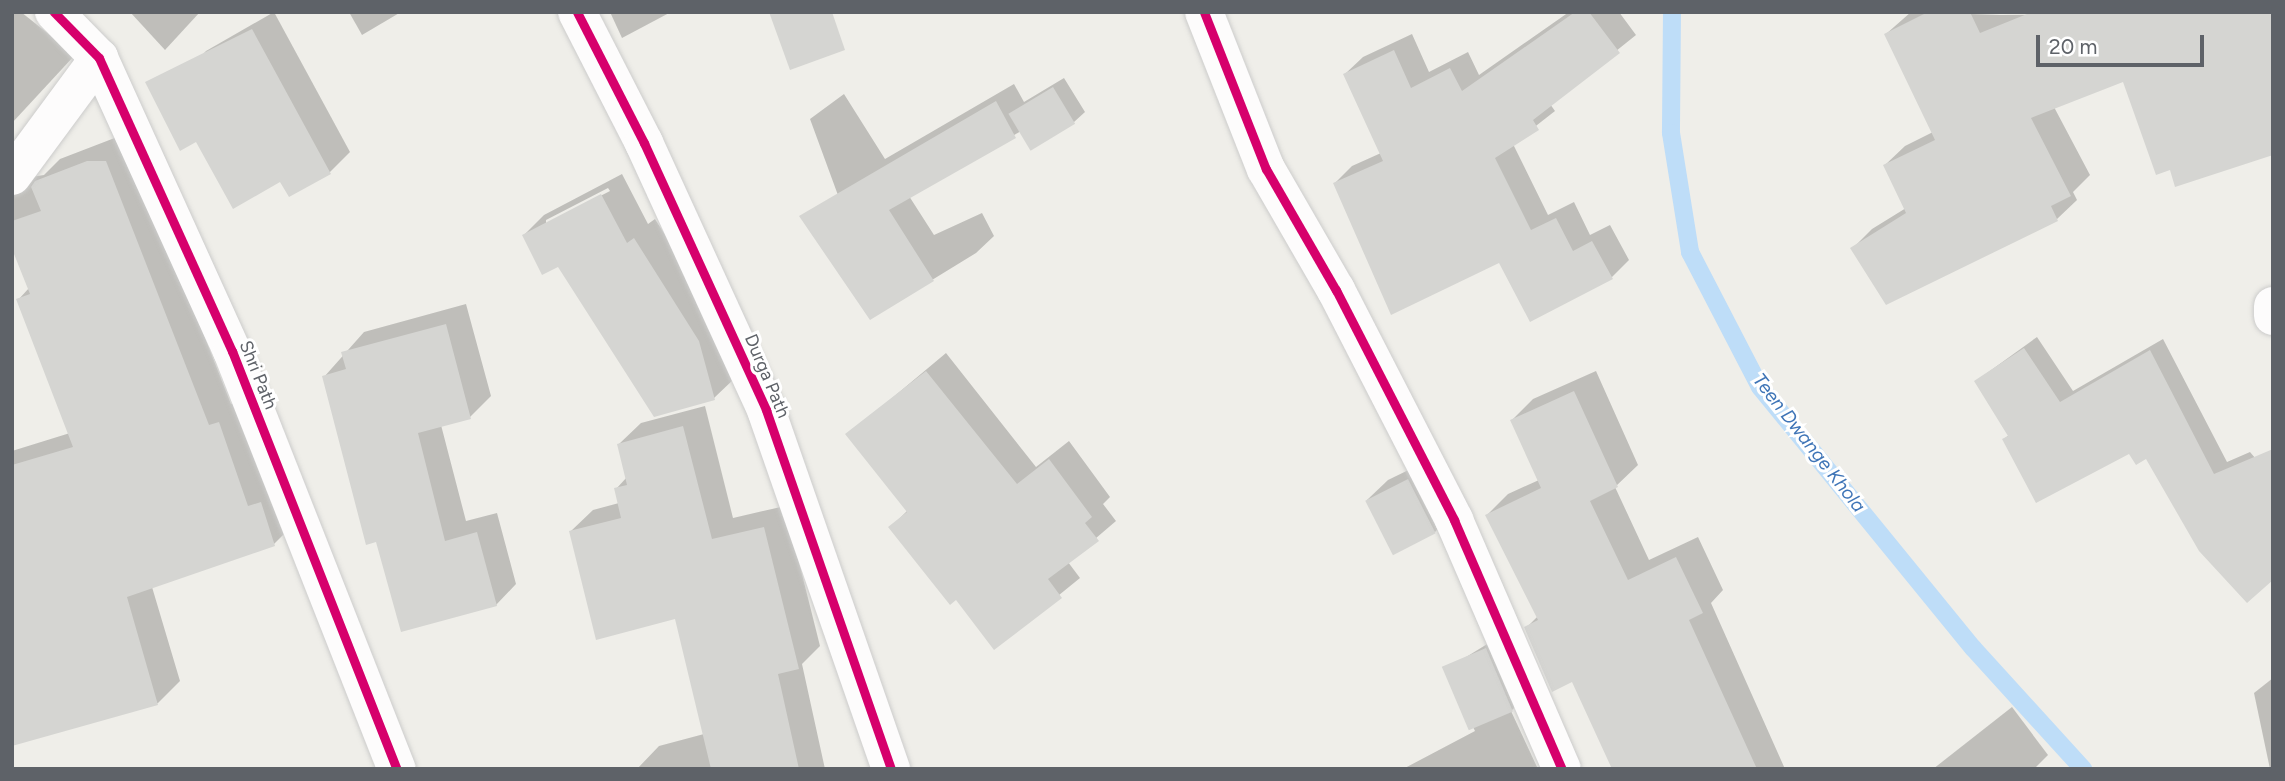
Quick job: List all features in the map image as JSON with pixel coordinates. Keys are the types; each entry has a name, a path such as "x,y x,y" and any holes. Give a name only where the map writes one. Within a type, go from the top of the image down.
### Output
{"street":[{"name":"Shri Path","path":"54,12 99,58 232,351 397,769"},
{"name":"Durga Path","path":"577,12 644,143 766,410 891,769"},
{"path":"1204,12 1266,169 1336,290 1454,520 1562,769"},
{"path":"12,176 99,58"},
{"path":"2273,306 2273,316"}],"building":[{"path":"769,12 832,12 845,50 790,70"},
{"path":"1575,12 1589,12 1620,53 1533,120 1539,130 1495,158 1531,230 1556,218 1573,251 1592,241 1613,279 1530,322 1499,263 1391,315 1333,183 1383,161 1343,74 1394,50 1411,88 1450,68 1462,91"},
{"path":"1928,12 1970,12 1980,33 2032,12 2273,12 2273,155 2175,187 2170,170 2156,175 2123,82 2031,118 2071,196 2051,206 2058,221 1886,305 1850,248 1906,213 1883,165 1935,140 1884,34"},
{"path":"252,29 331,174 289,197 280,182 233,209 196,142 180,151 145,82"},
{"path":"1053,87 1075,124 1031,151 1008,114"},
{"path":"996,101 1016,138 889,210 934,281 870,320 799,216"},
{"path":"87,161 106,161 209,425 219,422 248,506 261,502 275,546 127,597 158,705 12,746 12,465 73,447 16,299 30,294 12,249 12,221 41,211 31,187 35,181"},
{"path":"601,194 627,243 634,238 699,341 715,400 654,417 558,267 542,275 522,235"},
{"path":"446,324 471,419 418,433 445,541 477,532 497,606 401,632 376,542 366,545 322,376 346,369 341,352"},
{"path":"2024,348 2060,402 2150,350 2214,474 2273,449 2273,580 2247,603 2199,551 2146,459 2136,465 2129,454 2036,503 2002,439 2008,436 1974,381"},
{"path":"926,371 1017,484 1049,459 1092,517 1085,523 1099,541 1048,579 1062,598 994,650 956,600 950,605 888,527 907,512 845,434"},
{"path":"1574,391 1618,487 1590,501 1628,580 1676,557 1703,613 1689,620 1757,769 1612,769 1572,682 1552,692 1524,627 1538,620 1485,515 1541,488 1510,420"},
{"path":"683,426 712,539 764,527 799,669 778,674 799,769 711,769 675,619 596,640 569,531 621,518 614,488 627,485 617,444"},
{"path":"1408,479 1436,533 1393,555 1365,501"},
{"path":"1486,648 1513,712 1469,730 1442,667"}],"waterway":[{"name":"Teen Dwange Khola","path":"1672,12 1671,133 1690,252 1760,387 1973,648 2083,769"}],"cycle path":[{"path":"54,12 99,58 232,351 397,769"},
{"path":"577,12 644,143 766,410 891,769"},
{"path":"1204,12 1266,169 1336,290 1454,520 1562,769"}]}
